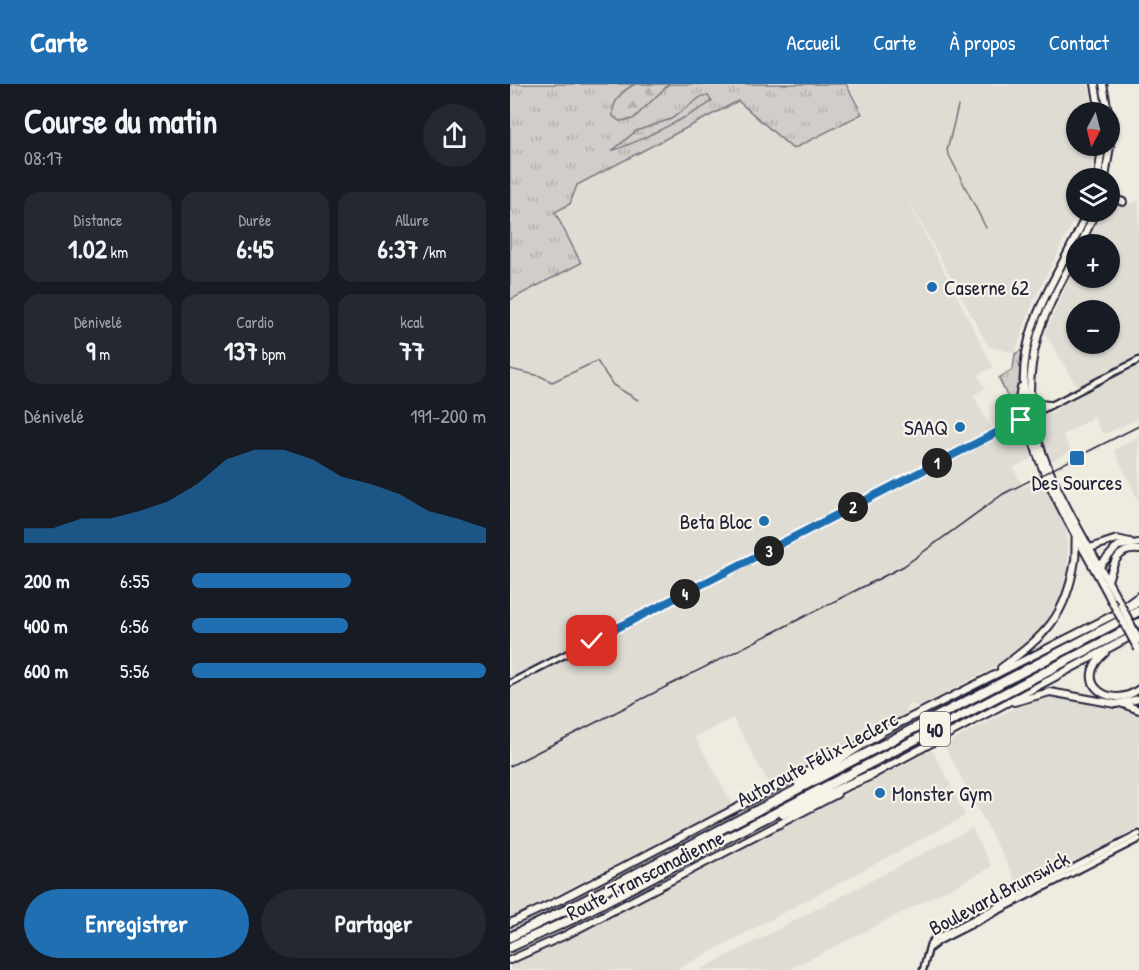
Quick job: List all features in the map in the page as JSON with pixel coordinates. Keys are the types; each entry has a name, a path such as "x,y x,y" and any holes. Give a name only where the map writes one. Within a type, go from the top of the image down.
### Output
{"highway":[{"name":"Autoroute Félix-Leclerc","path":"510,936 572,907 1139,611"},
{"name":"Autoroute Félix-Leclerc","path":"510,947 570,920 1139,622"},
{"path":"752,813 880,733"},
{"path":"731,835 873,774"}],"main road":[{"path":"1095,84 1098,102"},
{"path":"1103,84 1106,102"},
{"path":"1085,222 1074,239 1034,322 1012,424 1023,429 1029,436 1042,469 1139,640"},
{"path":"1029,436 1034,355 1042,324 1066,275"},
{"path":"1024,375 1029,416 1049,468 1098,568 1108,581 1138,651"},
{"path":"1030,392 1037,402 1050,405"},
{"path":"992,675 1035,643 1055,621 1073,569 1076,532"},
{"path":"1090,548 1117,539 1139,543"},
{"path":"1098,568 1116,547 1131,542"},
{"path":"1108,581 1112,564 1119,555 1130,550 1139,550"},
{"path":"1116,613 1139,596"},
{"path":"992,675 1139,602"},
{"name":"Route Transcanadienne","path":"510,960 589,923 1005,705 1025,692 1139,632"},
{"path":"1112,646 1092,668 1091,678 1094,686 1102,693 1114,697 1126,696 1139,689"},
{"name":"Route Transcanadienne","path":"510,923 562,899 992,675"},
{"path":"1005,705 1050,692 1122,704 1139,710"},
{"path":"1122,704 1139,699"}],"street":[{"path":"510,683 1139,360"},
{"name":"Boulevard Brunswick","path":"929,949 936,938 1139,834"},
{"name":"Boulevard Brunswick","path":"929,949 939,941 1139,839"},
{"path":"923,970 929,949"}],"shaded area":[{"path":"848,84 1088,84 1090,89 1092,102 1066,102 1066,156 1093,156 1092,168 1066,168 1066,222 1073,222 1032,304 1015,353 989,347 901,187 993,367 978,375 985,388 973,395 997,440 1015,431 1022,431 1032,458 1013,468 1023,488 1040,479 1066,526 1068,570 1059,605 1042,633 991,669 919,707 912,704 905,708 905,715 770,786 733,718 695,737 733,805 510,918 510,300 581,263 555,212 570,204 577,185 738,101 793,149 864,115"},
{"path":"1139,201 1139,419 1103,434 1090,411 1092,418 1063,435 1071,451 1051,461 1041,434 1039,419 1082,395 1045,333 1066,286 1120,288 1120,234 1091,234 1097,222 1120,222 1120,206"},
{"path":"1139,436 1139,502 1114,450"},
{"path":"1053,696 1139,713 1139,829 1020,888 944,745 1024,703"},
{"path":"932,750 951,785 937,793 951,787 965,816 676,970 510,970 510,965 666,889"},
{"path":"972,828 992,867 788,970 700,970"}],"green space":[{"path":"510,84 846,84 862,114 793,149 738,101 577,185 570,204 555,212 581,263 510,300"},
{"path":"635,84 669,84 633,119 619,121 613,116 616,101 622,93"},
{"path":"702,96 708,96 712,101 664,128 613,150 636,131 671,119"},
{"path":"1022,350 1016,410 1014,417 1009,421 1013,410 999,378 1013,369 1015,354"}],"waterway":[{"path":"958,106 947,151 986,228"},
{"path":"510,369 540,376 552,382 597,361 613,385 638,400"}],"tram line":[{"path":"510,766 904,566 1003,494 1139,426"}],"place":[{"name":"Caserne 62","path":"932,287"},
{"name":"SAAQ","path":"960,427"},
{"name":"Des Sources","path":"1077,458"},
{"name":"Beta Bloc","path":"764,521"},
{"name":"Monster Gym","path":"880,793"}],"route":[{"path":"592,641 1021,420"}]}
